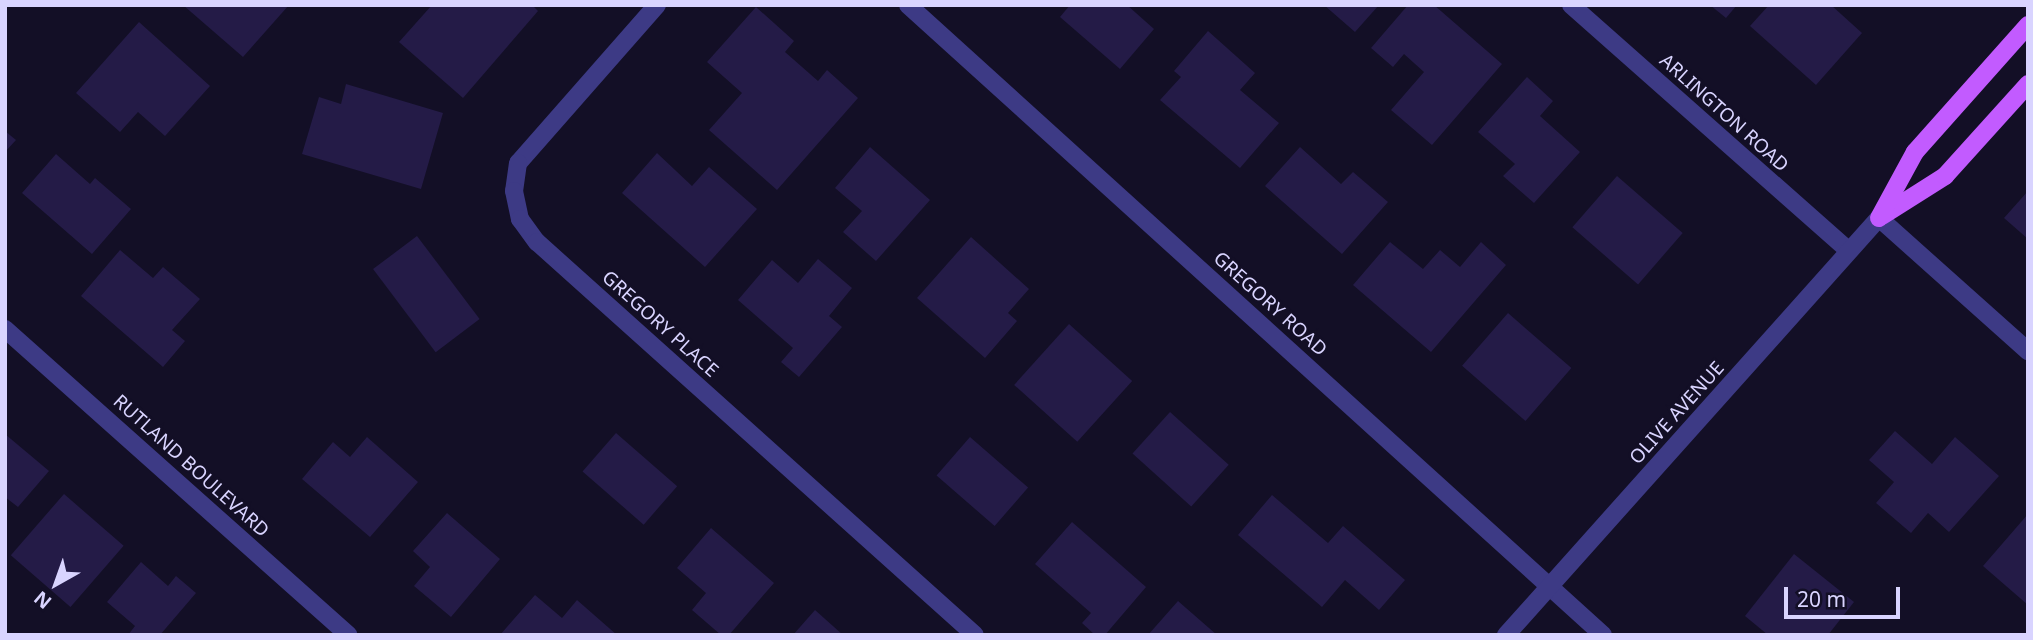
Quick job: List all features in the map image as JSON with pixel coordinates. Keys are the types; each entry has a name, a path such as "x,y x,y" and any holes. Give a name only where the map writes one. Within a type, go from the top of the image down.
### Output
{"main road":[{"name":"OLIVE AVENUE","path":"1879,218 1915,152 2028,25"},
{"name":"OLIVE AVENUE","path":"1879,218 1945,176 2028,84"}],"street":[{"name":"GREGORY PLACE","path":"657,5 518,163 514,191 520,219 537,242 975,635"},
{"name":"GREGORY ROAD","path":"908,5 1603,635"},
{"name":"ARLINGTON ROAD","path":"1571,5 1849,251"},
{"name":"OLIVE AVENUE","path":"1506,635 1879,218"},
{"path":"1879,218 2028,351"},
{"name":"RUTLAND BOULEVARD","path":"5,329 349,635"}],"building":[{"path":"183,5 289,5 243,57"},
{"path":"432,5 532,5 538,11 463,98 399,42"},
{"path":"1070,5 1127,5 1154,29 1120,69 1060,17"},
{"path":"1324,5 1379,5 1355,32"},
{"path":"1408,5 1434,5 1502,64 1432,145 1391,110 1424,72 1404,54 1393,67 1371,48"},
{"path":"1710,5 1737,5 1726,18"},
{"path":"1769,5 1831,5 1862,33 1816,85 1750,26"},
{"path":"756,7 794,41 785,52 818,81 827,70 858,98 777,190 709,130 742,93 707,62"},
{"path":"139,22 210,86 165,136 138,112 120,132 76,93"},
{"path":"1208,31 1255,73 1240,90 1279,123 1240,168 1160,100 1181,77 1174,71"},
{"path":"1527,77 1553,101 1540,116 1580,152 1534,203 1503,176 1515,164 1478,132"},
{"path":"346,84 443,113 421,189 302,154 319,97 341,104"},
{"path":"5,131 16,140 5,152"},
{"path":"870,147 930,200 876,261 843,232 862,211 835,188"},
{"path":"1300,147 1341,184 1353,172 1388,202 1342,254 1265,186"},
{"path":"657,153 692,186 709,167 757,209 705,267 622,193"},
{"path":"56,154 90,184 95,178 131,209 92,254 22,193"},
{"path":"1617,176 1683,233 1638,284 1572,227"},
{"path":"2028,191 2028,239 2004,218"},
{"path":"417,236 480,319 436,352 373,269"},
{"path":"971,237 1029,289 1008,313 1017,321 985,358 917,298"},
{"path":"1390,242 1423,269 1440,250 1460,267 1481,242 1506,265 1431,352 1353,285"},
{"path":"120,250 153,278 163,267 200,299 172,330 185,341 163,367 81,296"},
{"path":"818,259 852,288 829,316 842,327 799,377 781,362 793,348 738,300 772,260 798,283"},
{"path":"1508,313 1571,368 1525,421 1462,366"},
{"path":"1069,324 1132,381 1077,442 1014,385"},
{"path":"1170,412 1229,465 1191,506 1133,454"},
{"path":"1895,431 1932,464 1955,437 1999,476 1949,532 1928,513 1911,533 1876,503 1894,482 1869,460"},
{"path":"616,433 677,486 644,525 583,471"},
{"path":"5,434 49,471 18,507 5,497"},
{"path":"367,437 418,482 370,537 302,479 333,442 350,457"},
{"path":"970,437 1028,488 995,526 937,475"},
{"path":"64,494 124,546 70,607 11,555"},
{"path":"1272,495 1328,543 1343,526 1405,580 1379,610 1345,580 1322,607 1238,535"},
{"path":"447,513 500,559 451,617 414,586 430,567 413,551"},
{"path":"2028,514 2028,605 1983,566"},
{"path":"1072,522 1146,587 1105,635 1095,635 1082,623 1091,613 1035,564"},
{"path":"711,528 774,583 729,635 721,635 692,610 706,593 677,568"},
{"path":"1794,554 1854,602 1828,635 1768,635 1745,616"},
{"path":"141,562 168,586 176,576 196,593 160,635 128,635 135,626 107,602"},
{"path":"535,595 562,618 577,600 617,635 500,635"},
{"path":"1178,601 1217,635 1148,635"},
{"path":"815,610 843,635 793,635"}]}
